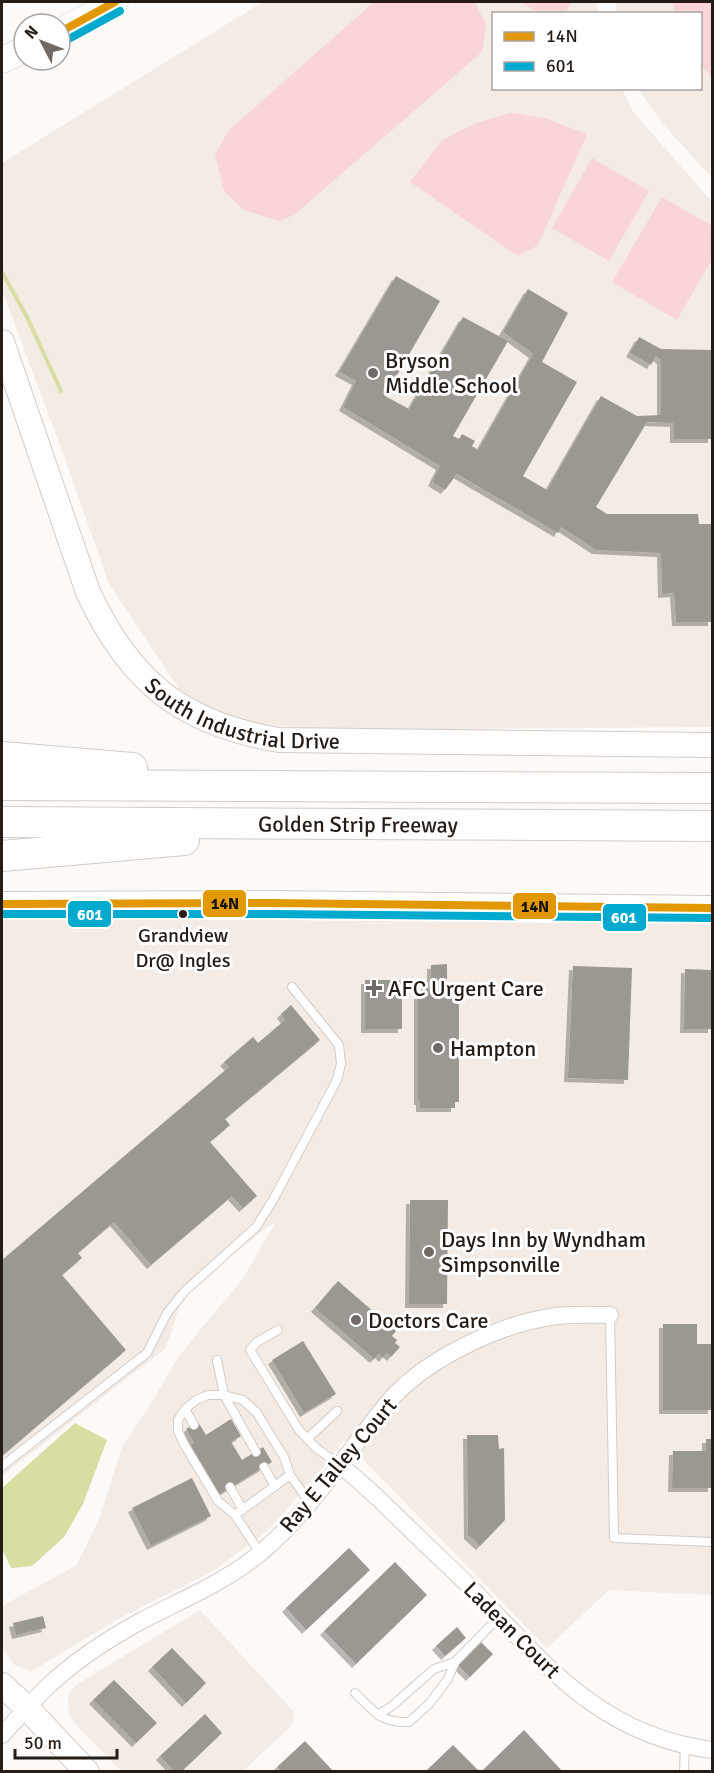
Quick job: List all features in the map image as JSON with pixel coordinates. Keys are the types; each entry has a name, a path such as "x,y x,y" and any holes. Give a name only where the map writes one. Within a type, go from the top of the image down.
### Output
{"highway":[{"path":"2,757 374,787"},
{"name":"Golden Strip Freeway","path":"2,785 712,788"},
{"name":"Golden Strip Freeway","path":"2,822 712,826"},
{"path":"2,856 370,824"}],"main road":[{"path":"72,25 115,2"}],"street":[{"name":"South Industrial Drive","path":"2,342 84,582 103,624 128,660 153,685 183,708 237,732 279,740 712,745"},
{"path":"2,904 271,903 712,908"},
{"name":"Ray E Talley Court","path":"2,1736 46,1688 105,1643 140,1621 207,1588 273,1542 310,1503 387,1403 409,1381 441,1358 513,1325 554,1316 585,1313 610,1314"},
{"name":"Ladean Court","path":"340,1465 367,1486 541,1662 588,1702 641,1731 712,1750"},
{"path":"2,1685 27,1708 87,1772"}],"lane":[{"path":"2,1466 147,1353 167,1313 185,1291 256,1227 273,1200 337,1080 341,1064 339,1045 292,987"},
{"path":"610,1314 614,1538 712,1542"},
{"path":"278,1330 257,1342 250,1350 299,1430 340,1465"},
{"path":"217,1360 224,1395 256,1452"},
{"path":"239,1512 218,1501 178,1431 178,1420 185,1409 196,1400 208,1395 224,1395 243,1400 257,1413 284,1457 290,1476 310,1503"},
{"path":"185,1409 194,1425"},
{"path":"307,1439 337,1411"},
{"path":"264,1467 275,1486"},
{"path":"239,1512 290,1476"},
{"path":"230,1488 239,1512 260,1553"},
{"path":"355,1694 378,1715 391,1723 409,1722 429,1704 448,1679 455,1662 499,1617"},
{"path":"378,1715 392,1706 434,1669 455,1662"},
{"path":"684,1772 685,1744"}],"shaded area":[{"name":"Bryson Middle School","path":"263,2 596,2 598,12 492,12 492,90 622,90 634,113 712,202 712,727 314,730 234,720 182,693 109,584 2,290 2,163"},
{"path":"374,2 475,2 486,25 482,52 294,215 279,221 244,210 224,191 215,155 229,130"},
{"path":"521,2 571,2 566,12 536,12"},
{"path":"616,2 712,2 712,178 663,124 639,90 702,90 702,12 617,12"},
{"path":"673,2 712,2 712,76 702,67 702,12 675,12"},
{"path":"512,113 547,119 587,134 538,245 518,256 410,182 442,140 476,123"},
{"path":"592,158 649,191 609,261 552,228"},
{"path":"662,197 712,226 712,259 677,320 612,282"},
{"path":"2,920 328,920 712,924 712,1595 609,1590 547,1648 344,1440 317,1476 266,1532 212,1572 116,1620 32,1671 14,1665 2,1647 2,1606 77,1565 100,1517 122,1447 154,1399 178,1357 244,1277 276,1221 184,1292 166,1348 2,1476"},
{"path":"75,1423 107,1440 83,1504 64,1537 32,1566 11,1568 2,1549 2,1488"},
{"path":"200,1610 294,1712 292,1725 243,1771 121,1771 79,1728 69,1714 68,1696 76,1685"}],"building":[{"path":"396,276 440,301 385,396 409,409 463,317 508,341 453,436 459,439 462,434 475,441 472,446 478,450 533,354 503,332 528,289 568,313 542,362 577,382 523,476 547,490 601,396 637,416 661,415 661,360 656,356 651,365 630,353 639,337 661,349 712,350 712,439 674,439 674,423 647,422 596,507 607,514 698,514 699,524 712,524 712,622 676,622 674,593 662,594 661,553 596,550 561,527 558,533 457,474 445,490 432,482 440,466 343,407 356,381 339,372"},
{"name":"Hampton","path":"447,964 447,989 456,989 456,996 459,996 459,1102 455,1102 455,1108 420,1108 420,1101 418,1101 418,995 421,995 421,989 431,989 431,965"},
{"path":"573,966 632,968 628,1080 568,1078"},
{"path":"685,969 712,970 712,1029 684,1029"},
{"path":"365,980 402,980 402,1029 365,1029"},
{"path":"291,1005 320,1040 225,1119 230,1125 210,1142 257,1196 243,1208 232,1196 151,1265 114,1222 78,1253 82,1258 62,1275 126,1350 2,1456 2,1260 229,1067 224,1062 253,1037 258,1043 285,1020 281,1014"},
{"name":"Days Inn by Wyndham Simpsonville","path":"410,1200 448,1200 447,1304 409,1304"},
{"name":"Doctors Care","path":"338,1281 396,1331 392,1336 400,1347 391,1357 387,1353 383,1358 379,1354 374,1359 315,1308"},
{"path":"663,1324 697,1324 697,1344 712,1344 712,1410 663,1410"},
{"path":"303,1341 336,1394 304,1413 272,1360"},
{"path":"231,1419 241,1436 231,1442 242,1460 263,1447 272,1462 218,1495 189,1446 194,1443 186,1429 198,1422 206,1435"},
{"path":"467,1435 498,1435 499,1449 504,1448 505,1520 480,1546 468,1535"},
{"path":"706,1439 712,1439 712,1488 672,1488 673,1451 706,1451"},
{"path":"192,1478 211,1516 151,1546 132,1508"},
{"path":"349,1548 370,1570 306,1630 286,1608"},
{"path":"395,1562 427,1595 356,1664 324,1631"},
{"path":"43,1616 46,1628 16,1635 13,1623"},
{"path":"457,1627 466,1638 445,1656 436,1646"},
{"path":"479,1640 493,1654 470,1677 456,1663"},
{"path":"172,1648 206,1683 186,1703 152,1667"},
{"path":"114,1680 157,1723 136,1743 93,1700"},
{"path":"205,1714 222,1733 181,1772 175,1772 160,1756"},
{"path":"524,1730 563,1772 481,1772"},
{"path":"305,1741 334,1772 282,1772 277,1767"},
{"path":"453,1745 480,1772 425,1772"}],"waterway":[{"path":"2,272 27,317 61,391"}],"transit line":[{"name":"14N","path":"72,25 115,2"},
{"name":"601","path":"72,37 120,11"},
{"name":"14N","path":"2,904 271,903 712,908"},
{"name":"601","path":"2,914 712,918"}],"place":[{"name":"Bryson Middle School","path":"373,373"},
{"name":"Grandview Dr@ Ingles","path":"183,914"},
{"name":"AFC Urgent Care","path":"374,988"},
{"name":"Hampton","path":"438,1048"},
{"name":"Days Inn by Wyndham Simpsonville","path":"429,1252"},
{"name":"Doctors Care","path":"356,1320"}]}
